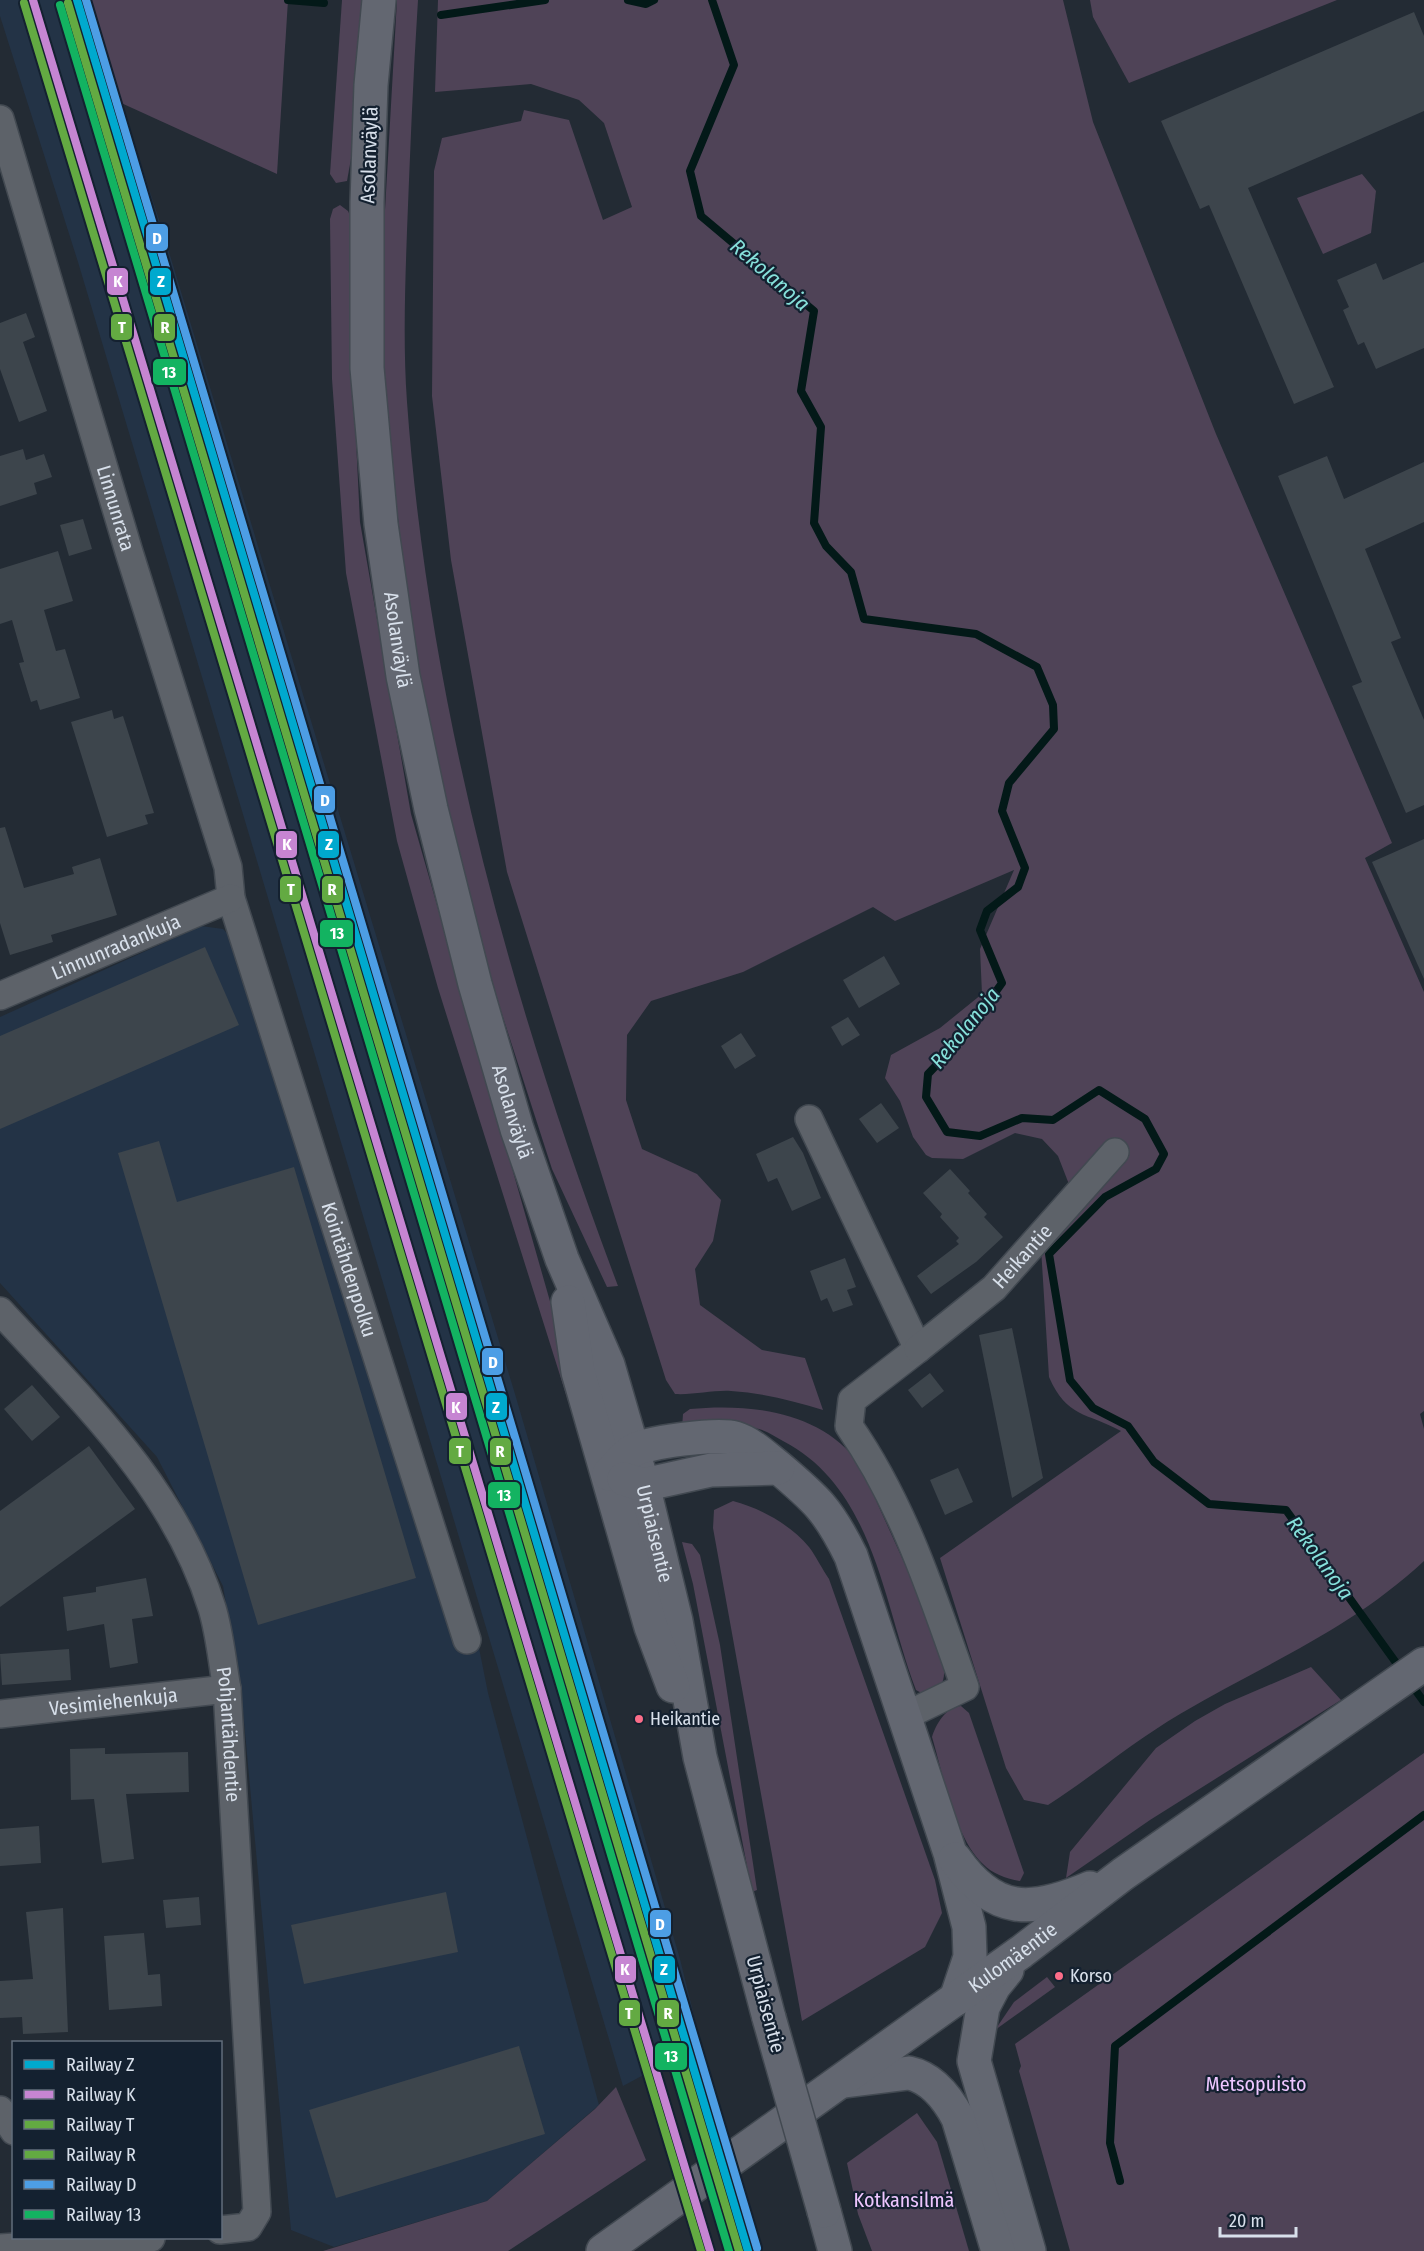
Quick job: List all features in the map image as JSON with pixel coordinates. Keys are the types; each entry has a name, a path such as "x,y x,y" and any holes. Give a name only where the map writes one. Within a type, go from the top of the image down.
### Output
{"main road":[{"name":"Asolanväylä","path":"379,0 371,85 367,202 367,368 381,524 402,676 431,809 475,984 517,1129 562,1259 608,1365 633,1450"},
{"name":"Asolanväylä","path":"562,1259 578,1372 609,1474"},
{"path":"778,1468 711,1470 643,1485 609,1474 633,1450 674,1440 735,1437 758,1450 814,1496 834,1520 851,1556 905,1716 950,1853 969,1927 970,1957 956,1999"},
{"name":"Urpiaisentie","path":"633,1450 676,1621 700,1757 769,2018 835,2251"},
{"name":"Urpiaisentie","path":"609,1474 651,1627 700,1757"},
{"name":"Kulomäentie","path":"603,2251 1022,1952 1123,1874 1424,1664"},
{"path":"950,1853 970,1881 987,1894 1005,1902 1034,1906 1068,1897 1123,1874"},
{"path":"1022,1952 994,1986 983,2007 974,2061 1029,2251"},
{"path":"840,2082 909,2073 917,2074 948,2100 958,2118 998,2251"}],"street":[{"name":"Linnunrata","path":"0,119 129,552 228,867 231,898"},
{"name":"Linnunradankuja","path":"0,996 231,898"},
{"name":"Kointähdenpolku","path":"231,898 467,1640"},
{"path":"809,1119 918,1349"},
{"name":"Heikantie","path":"905,1716 965,1687 918,1557 891,1495 849,1426 852,1400 994,1288 1115,1152"},
{"name":"Pohjantähdentie","path":"0,1311 108,1428 155,1490 192,1553 213,1610 227,1689 257,2212 248,2227 222,2230"},
{"name":"Vesimiehenkuja","path":"0,1714 227,1689"},
{"path":"0,2110 12,2129"},
{"path":"0,2248 74,2240 112,2239"}],"shaded area":[{"path":"0,0 88,0 162,229 515,1394 680,1959 701,2044 623,2086 78,262 0,16"},
{"path":"201,926 223,929 234,940 475,1628 488,1693 599,2105 487,2201 334,2247 291,2230 242,1700 223,1586 157,1457 0,1283 0,1017"}],"green space":[{"path":"88,0 288,0 277,174 119,102"},
{"path":"342,0 365,0 355,136 347,181 336,183 330,174"},
{"path":"397,0 418,0 407,231 405,359 418,516 434,628 455,740 510,962 579,1179 618,1286 607,1287 552,1169 501,1011 463,881 417,670 383,374 381,280"},
{"path":"438,0 1063,0 1093,122 1216,434 1392,843 1365,858 1424,992 1424,1411 1420,1414 1424,1429 1424,1561 1367,1607 1337,1627 1163,1724 1048,1805 1024,1800 1006,1768 940,1558 1121,1431 1070,1407 1049,1377 1041,1248 1079,1210 1058,1156 1042,1139 1015,1133 963,1159 932,1158 926,1155 913,1137 900,1101 885,1078 891,1055 940,1028 982,994 980,949 1014,870 895,921 873,907 743,972 651,1001 627,1035 626,1100 642,1149 697,1174 721,1200 713,1241 695,1269 700,1305 762,1350 805,1358 823,1410 778,1398 743,1392 675,1394 666,1380 507,872 451,560 432,396 434,171 442,138 521,121 524,110 569,120 603,220 632,207 604,123 579,100 531,84 435,92"},
{"path":"1090,0 1337,0 1129,83 1093,17"},
{"path":"1362,174 1376,191 1371,233 1323,254 1297,198"},
{"path":"340,205 348,211 353,222 351,336 360,522 411,814 581,1410 611,1537 604,1527 581,1442 438,988 397,841 346,573 332,379 330,219 333,209"},
{"path":"737,1408 784,1415 806,1422 845,1447 860,1465 917,1591 944,1668 944,1678 938,1688 927,1696 916,1690 871,1550 838,1488 813,1462 783,1441 762,1430 730,1426 682,1428 683,1414 690,1409"},
{"path":"733,1501 764,1513 802,1539 829,1579 935,1880 942,1913 925,1947 802,2021 713,1528 714,1510"},
{"path":"682,1542 692,1544 700,1555 720,1645 757,1890 752,1892 693,1584"},
{"path":"1311,1667 1341,1700 1150,1820 1066,1878 1070,1852 1156,1748 1225,1704"},
{"path":"961,1706 969,1713 1024,1873 1020,1881 991,1871 973,1853 951,1805 932,1737 942,1717 951,1709"},
{"name":"Metsopuisto","path":"1424,1753 1424,2251 1070,2251 1019,2071 1021,2066 1015,2044"},
{"path":"1047,1977 1055,1987 995,2030 1014,2002"},
{"path":"616,2087 646,2160 508,2251 323,2251 487,2201 595,2109"},
{"name":"Kotkansilmä","path":"917,2113 937,2142 969,2251 872,2251 858,2214 847,2163"}],"building":[{"path":"1414,12 1424,36 1424,111 1248,188 1334,387 1294,404 1209,205 1200,209 1161,121"},
{"path":"1424,262 1424,348 1376,369 1364,342 1358,345 1343,310 1349,307 1337,280 1376,263 1383,280"},
{"path":"26,313 35,337 23,342 47,411 19,422 0,369 0,323"},
{"path":"23,449 26,460 44,454 52,477 34,483 37,494 0,506 0,456"},
{"path":"1327,456 1344,499 1424,462 1424,522 1365,549 1401,638 1391,642 1424,720 1424,805 1406,813 1352,686 1362,682 1278,476"},
{"path":"83,519 92,549 69,556 60,525"},
{"path":"58,551 73,601 44,610 56,651 65,649 80,698 40,710 37,700 31,702 19,663 24,662 12,620 0,624 0,569"},
{"path":"112,710 114,719 123,716 154,813 145,815 148,824 107,837 71,722"},
{"path":"5,827 24,888 74,874 72,867 100,858 117,915 51,935 53,942 10,955 0,923 0,828"},
{"path":"1424,839 1424,979 1372,862"},
{"path":"205,947 239,1025 0,1129 0,1036"},
{"path":"884,956 900,984 859,1008 843,980"},
{"path":"848,1017 860,1035 842,1046 831,1027"},
{"path":"741,1033 756,1056 735,1069 721,1046"},
{"path":"881,1103 899,1128 877,1143 859,1119"},
{"path":"793,1137 803,1153 821,1198 792,1211 777,1178 768,1182 756,1154"},
{"path":"159,1141 177,1202 294,1167 416,1578 258,1625 118,1153"},
{"path":"950,1169 987,1214 984,1217 1003,1237 976,1262 931,1294 917,1276 959,1244 956,1241 959,1238 923,1193"},
{"path":"845,1258 856,1287 847,1290 853,1305 833,1312 827,1298 821,1301 810,1271"},
{"path":"1012,1328 1043,1478 1012,1498 979,1335"},
{"path":"930,1373 944,1391 922,1408 908,1390"},
{"path":"32,1385 60,1417 32,1441 4,1409"},
{"path":"89,1446 135,1509 0,1607 0,1511"},
{"path":"958,1468 973,1502 945,1515 930,1480"},
{"path":"146,1578 153,1616 132,1619 138,1663 110,1668 104,1624 67,1631 63,1597 96,1592 96,1587"},
{"path":"69,1649 71,1680 2,1685 0,1654"},
{"path":"105,1748 105,1754 188,1752 189,1792 126,1794 134,1859 102,1863 94,1799 71,1800 70,1749"},
{"path":"39,1826 41,1863 0,1866 0,1829"},
{"path":"446,1892 458,1952 304,1984 291,1925"},
{"path":"199,1897 201,1925 166,1928 163,1900"},
{"path":"63,1908 68,2032 23,2034 22,2017 0,2018 0,1981 33,1979 26,1912"},
{"path":"144,1933 148,1975 160,1974 162,2006 109,2010 104,1936"},
{"path":"519,2046 545,2134 336,2198 309,2110"}],"waterway":[{"name":"Rekolanoja","path":"288,0 324,3"},
{"name":"Rekolanoja","path":"441,15 545,0"},
{"name":"Rekolanoja","path":"628,0 646,4 654,0"},
{"name":"Rekolanoja","path":"712,0 734,65 690,171 701,216 814,311 801,391 821,427 814,523 826,546 851,572 864,619 976,634 1037,667 1053,705 1054,729 1009,783 1002,811 1025,868 1018,887 987,911 980,930 1002,983 964,1036 928,1074 926,1097 947,1132 980,1136 1022,1118 1053,1120 1099,1090 1145,1119 1164,1154 1156,1169 1105,1197 1049,1254 1070,1380 1093,1408 1128,1426 1154,1462 1209,1504 1286,1510 1402,1671"},
{"name":"Rekolanoja","path":"1411,1684 1424,1702"},
{"path":"1120,2181 1110,2143 1115,2046 1424,1815"}],"rail line":[{"name":"K","path":"33,0 710,2251"},
{"name":"Z","path":"77,0 748,2251"},
{"name":"D","path":"86,0 757,2248"},
{"name":"T","path":"24,3 701,2251"},
{"name":"R","path":"68,3 739,2251"},
{"name":"13","path":"60,5 729,2251"}],"place":[{"name":"Heikantie","path":"639,1719"},
{"name":"Korso","path":"1059,1976"}]}
